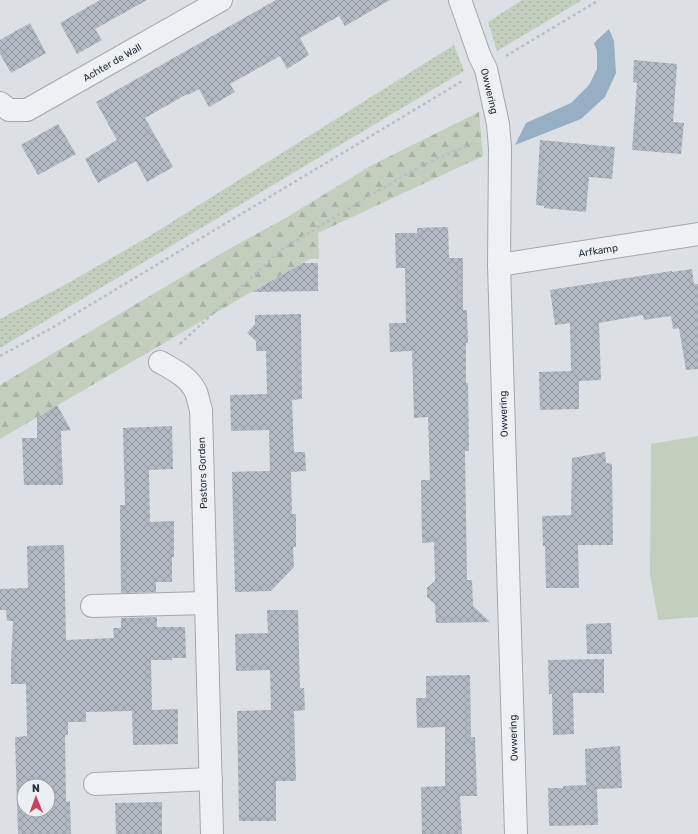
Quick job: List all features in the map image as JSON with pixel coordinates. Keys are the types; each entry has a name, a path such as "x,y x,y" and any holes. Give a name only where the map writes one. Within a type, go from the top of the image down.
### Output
{"street":[{"name":"Achter de Wall","path":"0,103 9,110 27,110 221,0"},
{"name":"Owwering","path":"460,0 480,57 486,69 498,124 500,148 499,265 516,834"},
{"name":"Arfkamp","path":"499,265 698,234"},
{"name":"Pastors Gorden","path":"160,362 188,380 196,392 201,410 212,834"},
{"path":"92,606 206,603"},
{"path":"95,784 211,779"}],"path":[{"path":"0,356 50,329 600,0"},
{"path":"160,362 281,250 421,166 475,142 498,124"}],"green space":[{"path":"522,0 582,0 497,51 488,22"},
{"path":"454,45 464,71 0,348 0,319 70,282 148,237"},
{"path":"479,112 483,156 318,233 319,259 310,259 260,287 0,439 0,385 227,250 284,219 372,165"},
{"path":"698,436 698,617 658,620 650,574 651,444"}],"water":[{"path":"609,29 614,41 616,73 605,97 581,119 515,145 526,123 571,103 589,85 597,69 597,51 594,43"}],"building":[{"path":"100,0 147,0 95,29 102,40 77,54 60,23"},
{"path":"276,0 390,0 345,26 339,16 300,38 309,55 287,69 280,56 230,84 235,92 209,107 199,89 188,95 187,94 145,118 173,167 147,182 136,161 98,183 85,159 117,140 96,102"},
{"path":"30,23 46,53 11,73 0,54 0,40"},
{"path":"634,60 677,64 673,122 684,123 681,154 632,150 637,83 633,82"},
{"path":"58,124 76,154 38,175 21,145"},
{"path":"540,140 615,147 612,179 589,177 586,212 544,208 544,206 536,205"},
{"path":"448,227 449,258 463,258 463,310 467,310 468,343 466,343 466,383 468,383 469,451 465,451 467,580 472,580 473,606 490,622 436,623 435,604 427,597 427,588 435,581 434,542 422,543 421,480 430,480 428,417 414,418 412,351 390,352 389,323 406,323 405,268 396,268 395,233 417,233 417,228"},
{"path":"303,263 318,263 318,291 252,292"},
{"path":"692,269 694,284 698,284 698,369 686,370 679,328 673,329 671,316 644,320 643,315 599,323 601,380 579,381 579,409 540,410 539,372 571,371 570,323 555,325 550,290"},
{"path":"301,314 302,399 292,400 294,452 305,452 306,471 291,472 292,514 296,514 296,547 293,547 294,567 271,591 235,592 232,472 270,471 269,430 231,431 230,395 267,394 266,351 256,351 256,341 247,333 255,324 255,315"},
{"path":"57,405 71,430 61,431 63,485 24,485 22,438 37,438 37,418"},
{"path":"172,426 173,469 149,470 150,522 174,521 172,582 156,582 156,592 121,593 120,505 125,505 123,428"},
{"path":"605,452 606,463 612,464 613,545 578,545 579,588 546,588 545,546 543,546 542,516 571,515 572,458"},
{"path":"64,545 66,640 114,638 113,628 121,628 121,618 157,617 157,627 185,627 186,658 151,660 152,710 178,709 178,744 133,745 132,711 86,712 86,722 68,722 68,735 65,735 66,802 70,801 71,834 18,834 18,818 56,818 56,778 16,778 15,737 27,736 26,684 11,684 13,621 7,621 6,610 0,610 0,589 28,588 27,546"},
{"path":"267,610 298,610 300,688 304,688 305,710 294,711 296,781 276,781 276,821 239,821 237,711 271,710 270,670 236,671 235,634 268,633"},
{"path":"611,623 612,654 587,654 586,624"},
{"path":"604,659 604,693 573,693 574,734 553,735 552,694 549,694 548,660"},
{"path":"470,675 471,737 475,737 477,796 460,796 462,834 422,834 421,787 445,786 445,727 417,728 416,698 426,698 426,676"},
{"path":"620,746 622,788 597,789 598,825 549,826 548,788 586,785 585,749"},
{"path":"162,802 162,834 116,834 115,803"}]}
